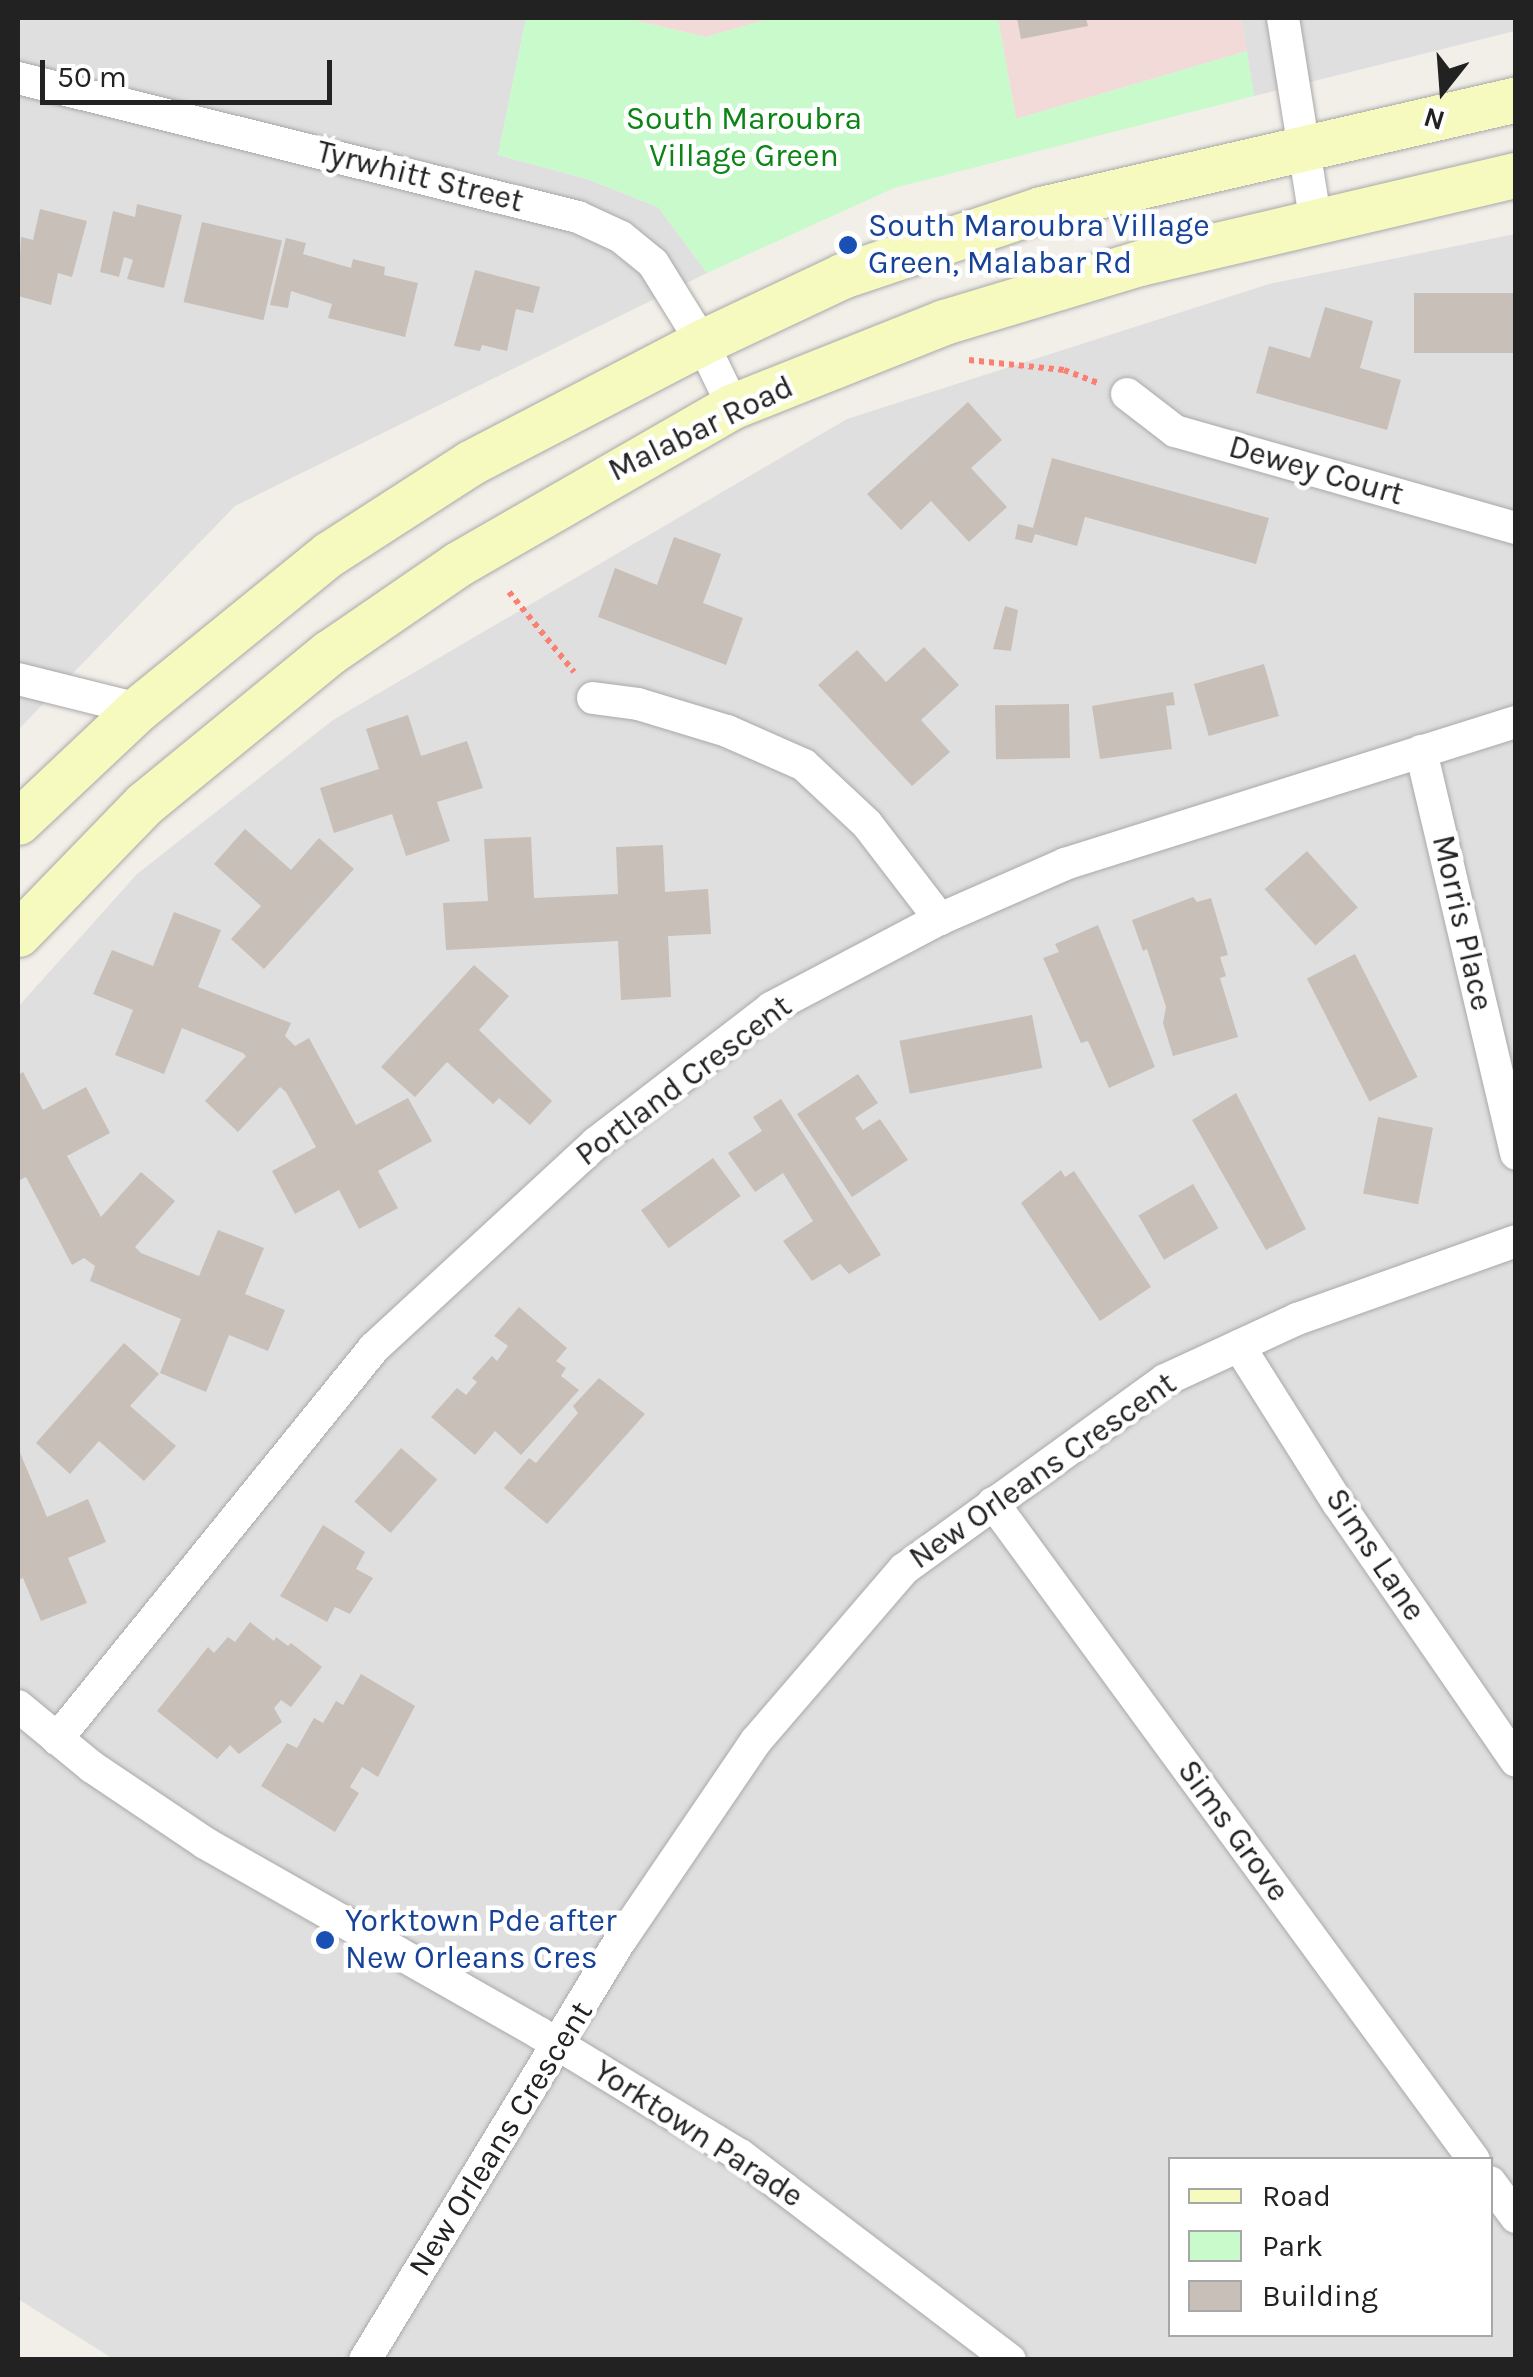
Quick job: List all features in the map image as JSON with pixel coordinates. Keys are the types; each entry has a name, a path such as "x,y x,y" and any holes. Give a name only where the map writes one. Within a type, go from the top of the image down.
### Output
{"main road":[{"path":"18,822 138,709 329,554 470,463 702,342 842,276 1042,210 1516,99"},
{"name":"Malabar Road","path":"18,934 144,804 330,652 490,544 733,406 944,322 1140,263 1316,218 1516,175"}],"street":[{"path":"1283,18 1316,218"},
{"name":"Tyrwhitt Street","path":"18,78 578,217 621,238 653,263 702,342 733,406"},
{"name":"Dewey Court","path":"1127,394 1175,430 1516,528"},
{"path":"18,679 138,709"},
{"path":"593,698 638,704 727,731 804,765 867,824 940,919"},
{"name":"Portland Crescent","path":"58,1739 374,1348 596,1142 771,1008 940,919 1065,864 1516,722"},
{"name":"Morris Place","path":"1421,751 1516,1154"},
{"name":"New Orleans Crescent","path":"365,2360 622,1938 756,1741 904,1569 1165,1380 1418,1272 1516,1240"},
{"name":"Sims Lane","path":"1239,1346 1338,1503 1516,1761"},
{"name":"Sims Grove","path":"992,1503 1472,2157"},
{"name":"Yorktown Parade","path":"18,1706 205,1843 560,2045 740,2155 1010,2360"},
{"path":"1493,2186 1516,2218"}],"path":[{"path":"964,359 1064,370 1127,394"},
{"path":"509,592 593,698"}],"shaded area":[{"path":"18,18 526,18 498,155 587,179 658,207 707,273 235,506 18,730"},
{"path":"624,18 772,18 706,37"},
{"path":"998,18 1241,18 1247,51 1016,119"},
{"path":"1241,18 1515,18 1515,31 1254,96"},
{"path":"1515,234 1515,2359 115,2360 18,2299 18,1007 137,874 333,720 847,419 1269,284"}],"green space":[{"name":"South Maroubra Village Green","path":"526,18 624,18 706,37 772,18 998,18 1016,119 1247,51 1254,96 894,188 707,273 658,207 587,179 498,155"}],"building":[{"path":"1017,18 1086,18 1088,26 1021,39"},
{"path":"137,204 182,215 164,288 127,279 133,260 124,257 119,277 100,272 113,211 135,217"},
{"path":"40,209 87,221 72,277 58,273 51,305 18,296 21,237 33,240"},
{"path":"202,222 282,240 263,320 184,302"},
{"path":"286,238 306,243 303,254 351,268 353,259 385,267 384,275 418,283 405,337 328,318 332,304 291,291 288,308 270,305"},
{"path":"475,270 540,287 533,313 516,309 507,351 482,345 480,351 454,346"},
{"path":"1414,293 1516,293 1516,353 1414,353"},
{"path":"1325,307 1373,321 1360,368 1401,380 1387,430 1256,393 1269,346 1310,358"},
{"path":"968,402 1002,440 971,468 1007,507 969,542 931,501 901,530 867,494"},
{"path":"1052,458 1269,518 1256,564 1085,517 1077,546 1035,534 1032,543 1015,539 1018,524 1033,528"},
{"path":"674,537 721,554 703,603 743,618 726,665 598,617 615,568 657,585"},
{"path":"1005,606 1018,610 1011,651 993,649"},
{"path":"924,647 959,685 921,720 950,752 912,786 818,685 857,650 886,682"},
{"path":"1264,664 1279,716 1209,736 1194,684"},
{"path":"1173,692 1175,705 1166,706 1172,749 1100,759 1092,706"},
{"path":"1069,704 1070,758 996,759 995,705"},
{"path":"408,715 421,756 467,741 483,788 437,802 450,841 406,856 392,814 334,833 320,788 379,769 366,729"},
{"path":"245,829 291,870 319,838 354,869 264,969 231,939 261,906 214,864"},
{"path":"531,837 534,898 618,894 616,847 663,845 665,892 708,889 711,934 668,936 671,997 621,1000 618,941 446,950 443,903 488,901 484,839"},
{"path":"1307,851 1358,907 1315,946 1265,889"},
{"path":"1193,897 1197,902 1211,898 1228,955 1220,957 1226,976 1220,978 1238,1037 1173,1056 1163,1023 1166,1007 1147,949 1143,951 1132,920"},
{"path":"174,912 221,930 198,987 291,1023 285,1036 295,1046 309,1038 356,1125 408,1098 432,1141 378,1171 398,1208 359,1229 339,1190 295,1214 272,1171 316,1147 286,1092 280,1087 238,1132 205,1101 246,1056 243,1053 182,1028 164,1074 115,1055 133,1010 93,994 112,950 153,966"},
{"path":"1098,925 1155,1067 1109,1088 1088,1041 1081,1043 1043,958 1059,952 1055,944"},
{"path":"1355,954 1418,1077 1370,1101 1307,979"},
{"path":"474,965 509,996 479,1030 552,1101 530,1125 499,1098 493,1104 447,1062 415,1097 381,1067"},
{"path":"1032,1015 1042,1068 910,1094 899,1041"},
{"path":"23,1072 43,1110 86,1087 110,1133 67,1156 101,1217 141,1172 175,1201 135,1247 141,1253 199,1276 218,1230 264,1248 245,1294 285,1310 268,1351 229,1335 206,1392 160,1373 181,1319 90,1281 95,1266 84,1258 72,1265 26,1177 18,1181 18,1075"},
{"path":"858,1074 878,1103 855,1118 863,1130 880,1119 908,1160 852,1197 797,1114"},
{"path":"1236,1093 1306,1229 1266,1250 1192,1120"},
{"path":"781,1099 881,1255 849,1274 840,1264 812,1281 783,1241 813,1221 783,1173 755,1192 728,1153 762,1131 753,1117"},
{"path":"1378,1117 1433,1128 1418,1204 1363,1194"},
{"path":"713,1158 741,1196 669,1248 641,1210"},
{"path":"1061,1170 1065,1177 1074,1171 1151,1287 1100,1321 1021,1203"},
{"path":"1193,1184 1218,1228 1164,1260 1138,1216"},
{"path":"519,1307 567,1348 556,1361 566,1368 561,1376 579,1390 521,1455 495,1431 475,1455 431,1417 457,1388 466,1395 477,1382 472,1378 492,1356 497,1361 508,1346 494,1336"},
{"path":"124,1343 159,1374 130,1406 176,1446 144,1481 99,1441 70,1474 36,1443"},
{"path":"599,1378 645,1414 547,1524 504,1488 529,1458 536,1463 578,1413 573,1406"},
{"path":"18,1448 47,1517 88,1499 106,1542 68,1558 87,1603 41,1621 23,1578 18,1580"},
{"path":"401,1448 437,1479 391,1533 354,1502"},
{"path":"323,1525 365,1552 356,1569 373,1578 350,1614 335,1607 327,1622 280,1596"},
{"path":"250,1622 274,1641 276,1637 288,1646 291,1643 322,1667 291,1707 281,1700 274,1708 282,1722 239,1754 230,1745 217,1759 157,1711 208,1647 214,1653 228,1637 235,1642"},
{"path":"361,1674 415,1706 378,1777 362,1767 350,1787 359,1793 335,1832 261,1786 287,1743 297,1748 314,1718 323,1723 336,1701 343,1705"}],"place":[{"name":"South Maroubra Village Green, Malabar Rd","path":"848,245"},
{"name":"Yorktown Pde after New Orleans Cres","path":"325,1940"}]}
